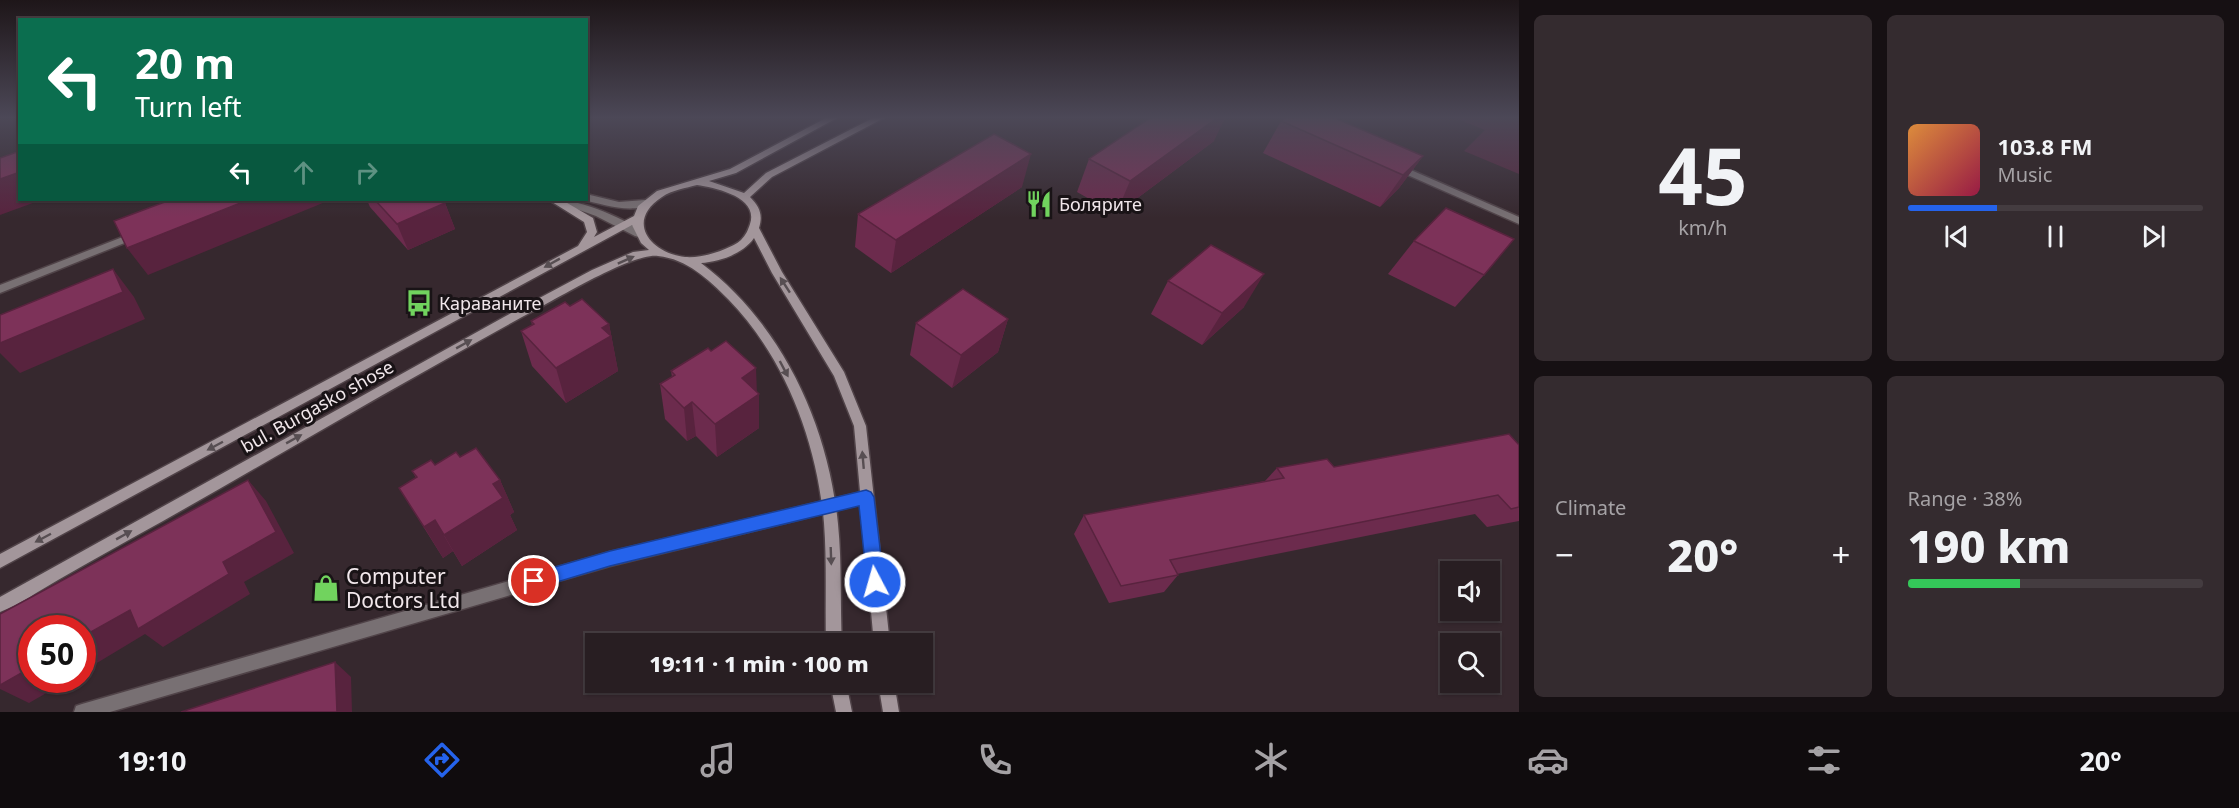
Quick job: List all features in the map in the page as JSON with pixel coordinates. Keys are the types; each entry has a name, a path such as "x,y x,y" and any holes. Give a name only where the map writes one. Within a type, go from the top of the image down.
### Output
{"main road":[{"path":"697,182 731,189 745,197 754,210 754,228 748,240 732,251 711,259 689,260 657,252 646,244 639,234 636,219 645,203 668,188 733,171 770,151"},
{"path":"745,197 769,175 815,151"},
{"path":"558,201 589,220 592,232 583,246"},
{"name":"bul. Burgasko shose","path":"0,561 636,219"},
{"path":"754,228 777,273 840,375 860,426 881,633"},
{"name":"bul. Burgasko shose","path":"0,605 508,320 596,273 637,255 657,252"},
{"path":"689,260 704,270 739,304 780,360 801,402 812,432 829,507 834,633"},
{"path":"840,693 844,712"},
{"path":"888,693 891,712"}],"street":[{"path":"1390,164 1519,221"},
{"path":"588,197 619,205 645,203"},
{"path":"563,201 639,234"},
{"path":"0,289 150,230"},
{"path":"82,712 99,710 610,559 866,497"}],"shaded area":[{"path":"1465,151 1519,151 1519,174"}],"building":[{"path":"965,151 1026,151 1031,154 896,240 858,214"},
{"path":"1101,151 1171,151 1130,181 1089,159"},
{"path":"1349,151 1412,151 1423,156 1403,175"},
{"path":"18,152 18,173 0,179 0,158"},
{"path":"167,201 245,201 127,248 114,221"},
{"path":"376,201 443,201 445,203 397,224"},
{"path":"1446,208 1514,239 1484,275 1414,241"},
{"path":"1211,245 1264,274 1222,313 1168,281"},
{"path":"113,269 123,292 0,343 0,315"},
{"path":"963,289 1008,319 961,355 916,323"},
{"path":"582,299 609,324 602,328 611,336 556,368 521,331 534,324 531,321 565,302 570,306"},
{"path":"726,341 756,368 742,378 759,394 715,424 692,402 684,408 660,384 675,375 671,371 708,348 711,351"},
{"path":"1509,434 1519,445 1519,507 1511,509 1498,495 1170,560 1178,575 1121,586 1084,515 1284,478 1277,468 1327,459 1334,467"},
{"path":"476,448 500,480 493,484 503,498 444,535 435,520 424,527 399,488 417,477 412,471 431,460 435,465 456,452 460,457"},
{"path":"248,480 276,532 223,562 229,574 138,629 130,610 96,629 96,615 18,615 18,675 0,685 0,614"},
{"path":"335,662 337,712 181,712"}],"place":[{"name":"Болярите","path":"1039,204"},
{"name":"Караваните","path":"419,303"},
{"name":"Computer Doctors Ltd","path":"326,588"}],"route":[{"path":"534,581 610,559 866,497 875,582"}]}
